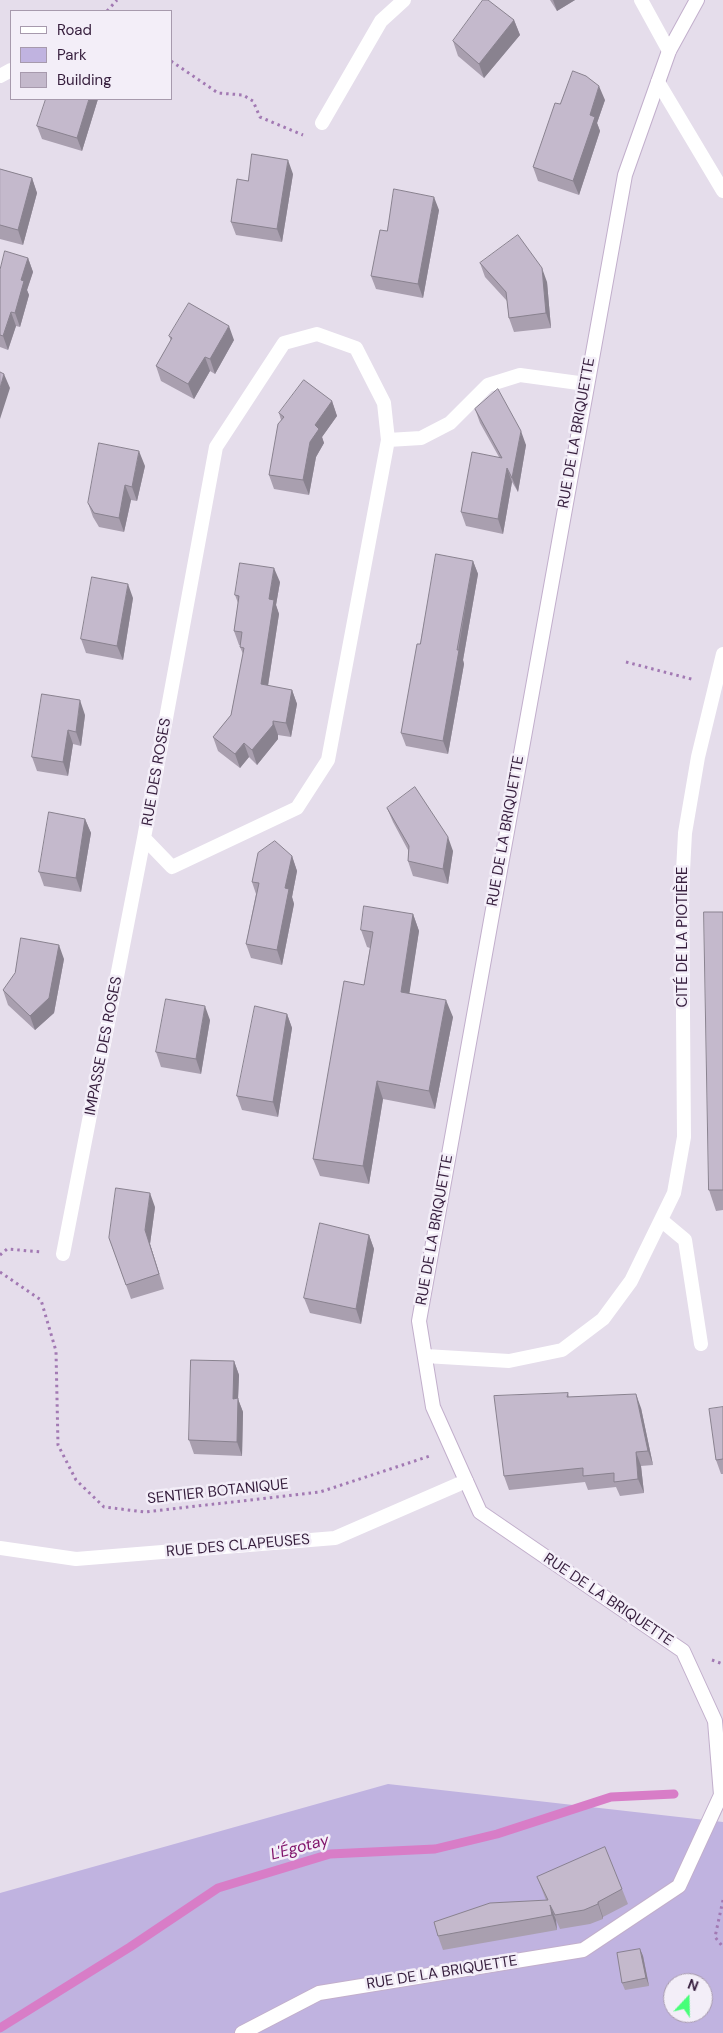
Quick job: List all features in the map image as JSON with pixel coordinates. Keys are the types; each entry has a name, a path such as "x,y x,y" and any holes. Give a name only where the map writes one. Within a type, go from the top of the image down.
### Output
{"street":[{"path":"322,123 381,21 404,0"},
{"path":"641,0 669,51"},
{"name":"RUE DE LA BRIQUETTE","path":"242,2033 319,1992 583,1950 679,1886 721,1795 715,1721 683,1652 480,1512 433,1407 419,1321 625,175 669,51 697,0"},
{"path":"658,82 723,192"},
{"name":"RUE DES ROSES","path":"317,334 356,348 384,403 388,440 328,760 297,808 172,867 144,838 216,447 284,343 317,334"},
{"path":"388,440 421,438 450,423 488,386 520,375 586,384"},
{"name":"CITÉ DE LA PIOTIÈRE","path":"425,1356 509,1361 562,1350 603,1319 631,1281 674,1193 684,1136 682,890 686,834 698,757 723,654"},
{"name":"IMPASSE DES ROSES","path":"63,1254 144,838"},
{"path":"661,1220 685,1240 701,1344"},
{"name":"RUE DES CLAPEUSES","path":"0,1548 76,1559 335,1538 466,1481"}],"path":[{"path":"108,10 117,0"},
{"path":"172,62 218,93 243,95 253,101 260,117 306,137"},
{"path":"626,662 715,686"},
{"path":"0,1254 7,1249 63,1254"},
{"name":"SENTIER BOTANIQUE","path":"0,1272 41,1300 56,1351 58,1445 76,1480 104,1507 145,1512 320,1492 452,1449"},
{"path":"723,1900 715,1937 723,1947"}],"green space":[{"path":"388,1784 723,1822 723,2033 0,2033 0,1893"}],"building":[{"path":"483,0 488,0 514,20 479,64 453,41"},
{"path":"573,71 586,76 599,86 590,115 595,117 573,181 533,167 555,103 560,104"},
{"path":"46,100 89,100 77,138 37,126"},
{"path":"252,154 288,160 277,229 231,222 237,179 248,181"},
{"path":"0,169 32,178 18,230 0,225"},
{"path":"394,189 434,197 418,284 371,276 380,230 387,231"},
{"path":"518,235 542,268 546,313 509,318 506,292 480,263"},
{"path":"5,251 28,258 21,280 24,281 15,313 11,312 3,336 0,335 0,270"},
{"path":"189,303 229,326 210,359 205,357 188,384 156,366 172,338 169,336"},
{"path":"0,372 4,374 0,388"},
{"path":"304,380 332,401 315,425 319,429 310,442 303,480 269,475 278,424 284,417 279,413"},
{"path":"498,389 521,431 512,478 507,468 498,519 461,512 472,452 502,458 475,409"},
{"path":"99,443 139,451 132,487 125,485 119,518 94,513 88,503"},
{"path":"436,554 473,561 443,741 401,733 417,644 420,644"},
{"path":"240,563 274,568 269,599 274,600 261,684 292,690 286,723 273,721 273,725 252,750 244,743 235,754 213,737 231,715 244,648 240,647 242,632 234,631 239,596 235,595"},
{"path":"92,577 128,584 117,646 81,639"},
{"path":"42,694 80,700 76,732 68,730 63,762 32,757"},
{"path":"415,787 448,837 443,869 408,861 409,846 387,808"},
{"path":"49,812 85,819 76,878 39,872"},
{"path":"275,841 292,856 285,888 289,889 277,950 246,944 259,883 252,882 258,853"},
{"path":"364,906 413,914 401,992 446,1000 429,1091 377,1081 363,1166 313,1159 344,981 364,985 373,932 361,930"},
{"path":"704,912 723,912 723,1190 709,1190"},
{"path":"21,938 59,945 49,998 30,1016 3,990 15,973"},
{"path":"166,999 205,1006 196,1059 156,1052"},
{"path":"255,1006 287,1014 273,1102 237,1096"},
{"path":"116,1188 150,1193 145,1230 159,1274 126,1285 109,1238"},
{"path":"320,1223 369,1235 356,1309 304,1298"},
{"path":"191,1360 234,1361 233,1399 238,1398 237,1442 189,1440"},
{"path":"568,1393 567,1397 636,1394 648,1451 636,1452 638,1479 614,1482 614,1473 583,1476 583,1468 504,1476 494,1396"},
{"path":"723,1407 723,1459 716,1460 709,1409"},
{"path":"605,1847 622,1889 598,1902 598,1904 584,1910 555,1915 550,1905 552,1915 438,1936 434,1922 490,1903 548,1900 537,1877"},
{"path":"640,1949 646,1978 622,1983 617,1953"}],"waterway":[{"name":"L'Égotay","path":"0,2028 130,1947 218,1888 330,1854 435,1849 497,1834 611,1797 674,1794"}]}
